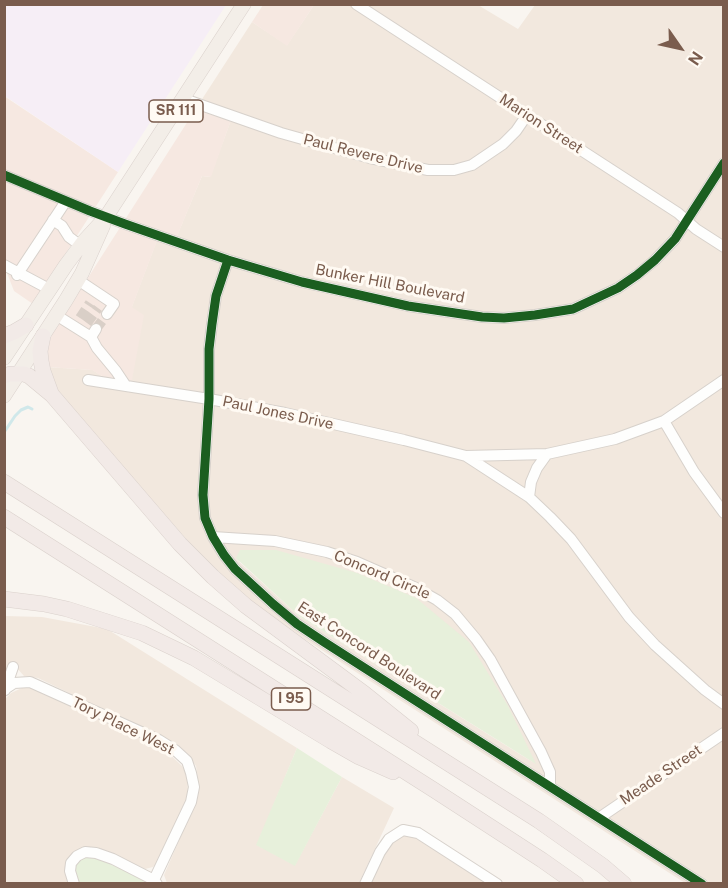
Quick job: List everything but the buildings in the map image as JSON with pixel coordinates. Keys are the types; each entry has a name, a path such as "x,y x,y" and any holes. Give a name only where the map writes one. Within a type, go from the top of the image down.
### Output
{"highway":[{"path":"4,336 26,325"},
{"path":"43,336 40,351 42,371 52,395"},
{"path":"12,374 29,376 52,395 180,544 213,577 246,606 365,693 449,765"},
{"name":"I 95","path":"4,482 573,844 624,884"},
{"name":"I 95","path":"4,517 434,789 576,884"},
{"path":"4,599 67,609 142,633 194,658 359,757 434,789"}],"main road":[{"name":"SR 111","path":"4,358 49,289 106,217 244,4"},
{"name":"SR 111","path":"4,396 12,374 43,336 78,280 106,217"}],"street":[{"name":"Marion Street","path":"356,4 678,213 696,230 723,248"},
{"name":"Paul Revere Drive","path":"184,99 281,133 370,158 428,170 454,170 472,165 503,144 527,115"},
{"name":"Bunker Hill Boulevard","path":"4,175 106,217 228,260 302,282 408,306 504,318 573,309 618,288 637,275 675,239 723,163"},
{"path":"18,274 66,201"},
{"path":"53,220 81,246"},
{"name":"East Concord Boulevard","path":"228,260 216,296 209,349 209,399 203,495 205,518 224,555 235,569 297,624 702,884"},
{"path":"4,265 49,289"},
{"path":"78,280 101,295 114,304 98,308 101,295"},
{"path":"56,315 85,327 97,348 126,386"},
{"name":"Paul Jones Drive","path":"88,380 209,399 296,416 466,456 547,454 615,439 664,421 723,380"},
{"path":"664,421 694,472 723,513"},
{"path":"529,497 531,482 547,454"},
{"name":"Paul Jones Drive","path":"466,456 529,497 550,517 571,539 629,617 655,645 723,704"},
{"name":"Concord Circle","path":"213,537 275,541 327,552 357,562 414,587 437,600 455,614 490,659 541,752 550,772 550,787"},
{"path":"5,689 13,667"},
{"name":"Tory Place West","path":"5,689 14,683 30,682 159,741 176,750 187,761 194,787 191,802 154,882"},
{"name":"Meade Street","path":"599,818 723,733"},
{"path":"365,884 380,852 389,839 403,830 418,833 497,884"},
{"path":"74,884 70,872 71,863 85,852 113,859 154,882"}],"shaded area":[{"path":"4,5 226,5 118,172 5,96"},
{"path":"263,5 314,5 287,46 252,22"},
{"path":"314,5 478,5 518,29 535,5 723,5 723,883 685,883 306,640 252,602 199,554 60,395 47,367 93,370 105,378 160,232 176,238 202,176 210,177 231,120 195,110 252,22 287,45","holes":["236,559 534,763 299,616"]},
{"path":"4,96 118,172 33,304 14,291 5,273"},
{"path":"195,110 231,120 211,177 202,176 176,239 160,233 132,307 144,315 132,380 105,378 92,370 47,367 47,347 52,334"},
{"path":"5,616 42,617 107,629 297,748 257,845 295,865 342,777 394,808 359,883 167,883 164,875 195,804 199,785 196,766 187,753 173,743 38,678 24,676 16,667 5,676"},
{"path":"24,687 31,687 165,750 182,766 187,775 188,794 185,806 159,861 153,867 145,869 97,847 85,847 75,851 68,858 65,868 70,883 5,884 4,700 11,693"},
{"path":"405,835 415,836 488,884 371,884 389,845"}],"green space":[{"path":"240,550 276,550 357,573 416,598 469,642 508,706 536,764 299,616 236,558"},
{"path":"297,748 342,777 295,866 256,845"},
{"path":"87,857 97,858 142,879 145,883 81,883 74,873 76,862"}],"waterway":[{"path":"5,431 21,410 28,407 32,409"}],"tunnel":[{"path":"80,318 90,303"},
{"path":"87,323 98,308"},
{"path":"96,329 107,314"}],"cycle path":[{"path":"4,175 125,224 228,260 302,282 408,306 504,318 573,309 618,288 637,275 675,239 724,163"},
{"path":"228,260 216,296 209,349 209,399 203,495 205,518 224,555 235,569 297,624 702,884"}]}
